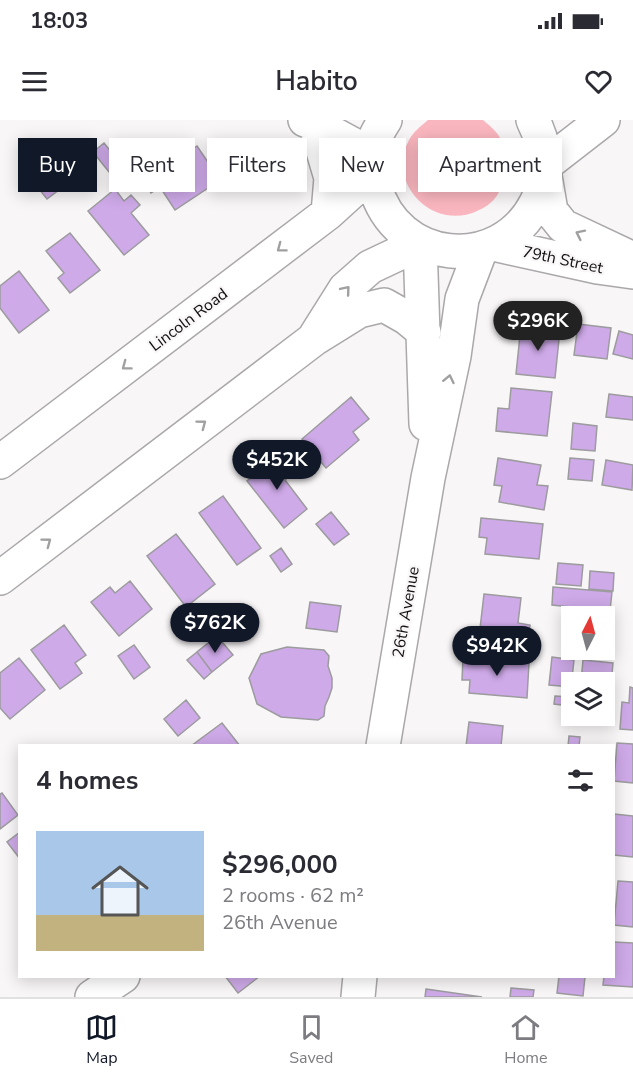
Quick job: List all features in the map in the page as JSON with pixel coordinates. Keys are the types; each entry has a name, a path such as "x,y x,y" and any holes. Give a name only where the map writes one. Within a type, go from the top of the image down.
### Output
{"street":[{"path":"376,138 384,120"},
{"name":"79th Street","path":"532,120 540,138"},
{"path":"562,156 603,120"},
{"path":"310,122 341,138"},
{"path":"310,122 331,178 328,213"},
{"name":"Lincoln Road","path":"0,462 328,213 347,192"},
{"path":"377,192 388,216 402,231 417,241 440,250 461,252 500,242 517,230 530,214 541,192"},
{"name":"79th Street","path":"548,192 551,211 563,226 633,259"},
{"path":"314,339 345,289 370,267 406,250 417,241"},
{"name":"26th Avenue","path":"417,241 424,332 428,478"},
{"name":"79th Street","path":"487,247 633,272"},
{"name":"26th Avenue","path":"383,744 428,478 454,356 462,299 487,247"},
{"path":"0,578 314,339 359,311 384,306 407,318 424,332"},
{"path":"92,997 120,978"},
{"path":"358,997 360,978"}],"shaded area":[{"path":"428,120 483,120 500,138 418,138 418,192 498,192 495,198 479,210 462,215 446,215 431,210 418,200 409,188 406,179 406,148 409,140"}],"building":[{"path":"104,143 109,149 109,172 97,157 97,149"},
{"path":"197,146 207,161 207,189 175,210 163,192 195,192 195,147"},
{"path":"42,192 56,192 47,199"},
{"path":"111,192 117,192 124,201 131,195 140,205 131,213 149,235 124,255 88,211"},
{"path":"70,233 100,270 70,293 58,278 64,273 46,251"},
{"path":"19,271 49,310 19,333 0,308 0,286"},
{"path":"578,324 611,328 607,359 574,355"},
{"path":"521,325 560,330 555,378 516,374"},
{"path":"619,331 633,335 633,359 613,354"},
{"path":"511,388 552,392 547,436 496,431 498,408 509,409"},
{"path":"609,394 633,397 633,420 606,417"},
{"path":"351,397 369,419 353,432 359,440 326,468 302,439"},
{"path":"573,423 597,426 595,451 571,449"},
{"path":"268,456 275,465 281,461 291,474 285,480 307,509 284,528 247,481 258,473 254,467"},
{"path":"498,458 541,465 537,485 548,486 544,510 499,502 502,486 494,485"},
{"path":"570,458 594,460 592,481 568,479"},
{"path":"606,460 633,465 632,490 602,485"},
{"path":"223,496 261,548 237,565 199,513"},
{"path":"331,512 349,534 334,545 316,524"},
{"path":"481,518 543,524 539,559 485,554 487,538 479,537"},
{"path":"176,534 215,584 186,607 147,556"},
{"path":"281,548 292,564 281,572 270,556"},
{"path":"558,563 583,565 581,586 556,584"},
{"path":"590,571 614,573 613,591 589,589"},
{"path":"130,581 152,609 119,636 91,602 110,587 115,593"},
{"path":"553,587 612,592 611,606 552,605"},
{"path":"484,594 521,598 518,623 530,625 528,642 479,637"},
{"path":"310,602 341,606 337,632 306,628"},
{"path":"64,625 86,655 75,663 82,673 60,689 31,650"},
{"path":"217,636 233,655 212,672 197,652"},
{"path":"134,645 150,667 134,679 118,656"},
{"path":"287,647 324,650 329,656 328,666 332,688 324,716 318,720 281,717 257,704 249,678 261,654"},
{"path":"197,652 212,672 204,679 187,660"},
{"path":"552,657 574,660 573,672 561,672 561,686 549,685"},
{"path":"19,658 45,690 10,719 0,708 0,673"},
{"path":"463,658 529,663 527,698 469,693 470,680 462,680"},
{"path":"583,660 613,663 612,672 582,672"},
{"path":"630,687 633,688 633,730 620,729 622,702 629,703"},
{"path":"555,696 561,696 561,705 554,704"},
{"path":"186,700 200,718 178,736 164,719"},
{"path":"469,722 503,726 501,744 466,744"},
{"path":"222,723 238,744 194,744"},
{"path":"569,736 580,737 579,744 568,744"},
{"path":"617,743 633,744 633,783 615,781"},
{"path":"2,793 18,815 0,829 0,794"},
{"path":"615,814 633,816 633,857 615,855"},
{"path":"18,834 18,856 7,842"},
{"path":"618,881 633,882 633,927 615,925"},
{"path":"615,942 633,943 633,987 603,985 604,978 615,978"},
{"path":"227,978 257,978 238,993"},
{"path":"559,978 585,978 583,996 557,993"},
{"path":"511,988 534,990 533,997 510,997"},
{"path":"426,989 482,997 425,997"}]}
